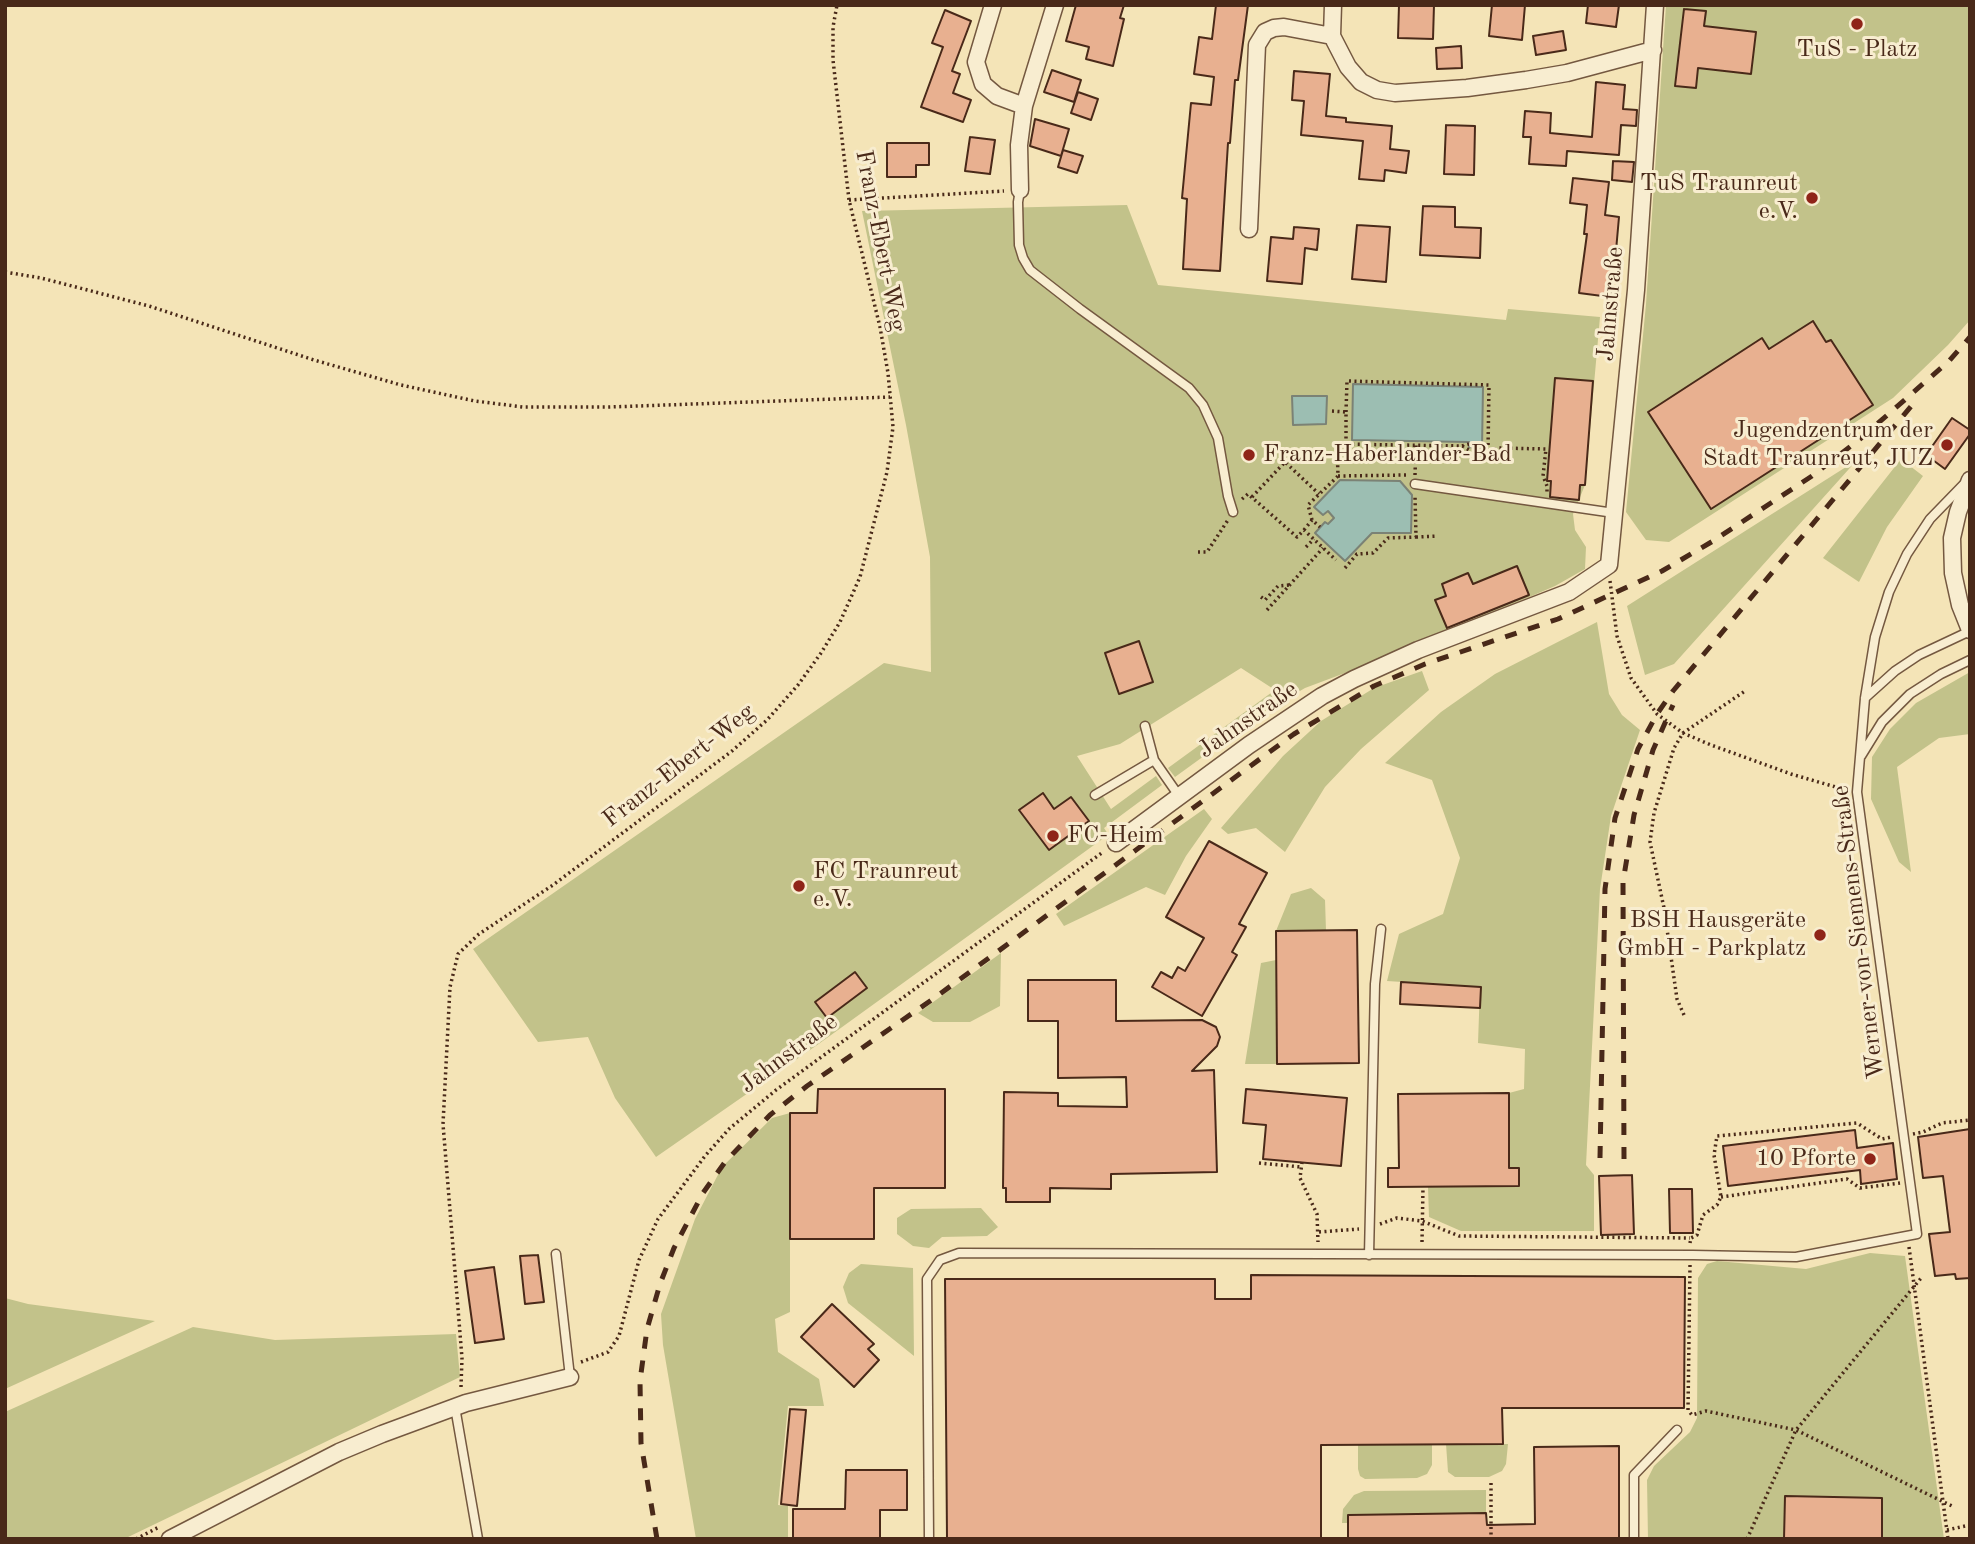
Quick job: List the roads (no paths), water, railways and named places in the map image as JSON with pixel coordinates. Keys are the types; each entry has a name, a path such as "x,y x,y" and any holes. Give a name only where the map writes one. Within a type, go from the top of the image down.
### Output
{"street":[{"path":"993,5 976,62 983,83 997,96 1024,106"},
{"path":"1020,190 1019,145 1024,106 1055,5"},
{"path":"1333,5 1332,36 1348,67 1361,82 1377,90 1395,93 1468,88 1525,80 1567,73 1653,50"},
{"name":"Jahnstraße","path":"1116,842 1296,712 1354,679 1418,650 1569,592 1609,565 1636,290 1655,5"},
{"path":"1249,229 1257,45 1265,32 1274,28 1284,27 1332,36"},
{"path":"1970,479 1952,538 1953,573 1960,605 1970,631"},
{"path":"170,1539 340,1452 455,1407 573,1371"}],"lane":[{"path":"1020,190 1017,202 1019,245 1030,270 1189,388 1203,405 1219,438 1233,512"},
{"path":"1415,479 1614,513"},
{"name":"Werner-von-Siemens-Straße","path":"1369,1255 1796,1257 1917,1234 1857,793 1859,759 1875,637 1889,592 1907,554 1930,519 1970,479"},
{"path":"1865,698 1919,654 1970,631"},
{"path":"1859,759 1882,722 1910,694 1941,674 1970,660"},
{"path":"1145,726 1154,760 1179,796"},
{"path":"1095,795 1154,760"},
{"path":"929,1539 927,1279 940,1260 959,1253 1369,1255 1375,985 1381,929"},
{"path":"556,1254 573,1371"},
{"path":"455,1407 478,1539"},
{"path":"1634,1539 1634,1475 1676,1430"}],"water":[{"path":"1353,384 1483,387 1482,448 1469,447 1469,442 1352,440"},
{"path":"1292,396 1327,396 1326,424 1293,425"},
{"path":"1340,480 1400,481 1412,495 1411,533 1372,533 1345,561 1315,533 1325,522 1328,524 1334,518 1328,511 1323,515 1314,507"}],"railway":[{"path":"657,1539 641,1443 640,1381 647,1329 674,1248 703,1193 725,1162 770,1115 1294,734 1374,686 1425,664 1558,619 1662,571 1812,476 1860,439 1949,361 1970,337"},
{"path":"1600,1158 1605,889 1615,818 1638,749 1673,691 1913,404"},
{"path":"1624,1159 1623,882 1634,815 1653,750 1673,705"}],"place":[{"name":"TuS - Platz","path":"1857,24"},
{"name":"TuS Traunreut e.V.","path":"1812,198"},
{"name":"Jugendzentrum der Stadt Traunreut, JUZ","path":"1947,445"},
{"name":"Franz-Haberlander-Bad","path":"1249,455"},
{"name":"FC-Heim","path":"1053,836"},
{"name":"FC Traunreut e.V.","path":"799,886"},
{"name":"BSH Hausgeräte GmbH - Parkplatz","path":"1820,935"},
{"name":"10 Pforte","path":"1870,1159"}]}
